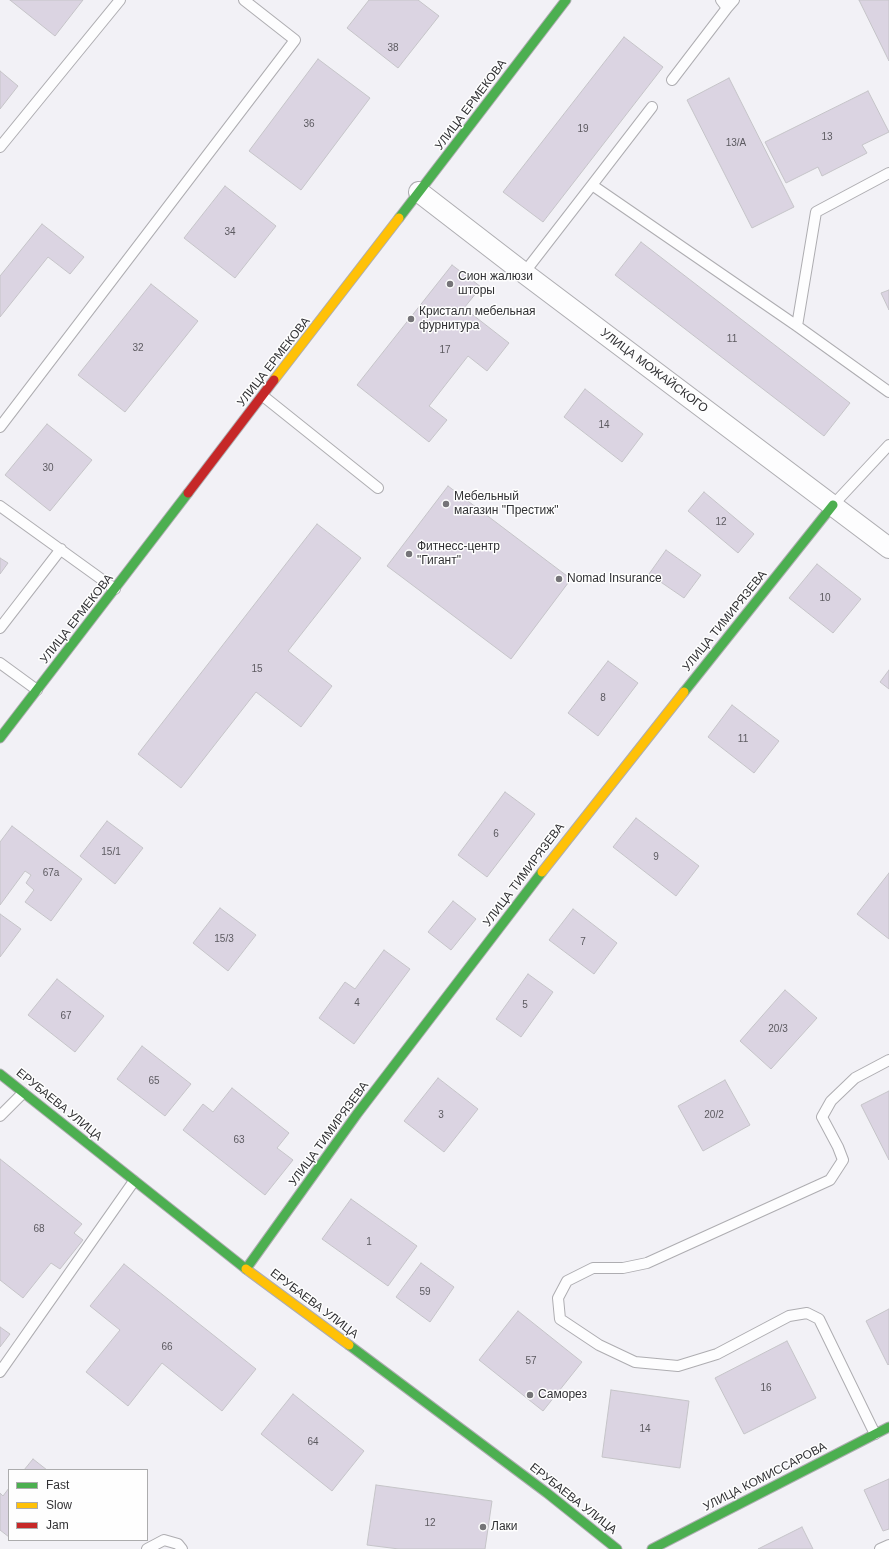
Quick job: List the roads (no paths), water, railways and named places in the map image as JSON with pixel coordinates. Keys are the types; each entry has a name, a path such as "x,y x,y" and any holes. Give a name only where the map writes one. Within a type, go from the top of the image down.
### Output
{"main road":[{"name":"УЛИЦА ЕРМЕКОВА","path":"0,738 566,0"},
{"name":"УЛИЦА ТИМИРЯЗЕВА","path":"246,1269 357,1114 589,811 833,505"},
{"name":"ЕРУБАЕВА УЛИЦА","path":"0,1074 246,1269 547,1493 617,1549"},
{"name":"УЛИЦА КОМИССАРОВА","path":"652,1549 889,1427"}],"street":[{"name":"УЛИЦА МОЖАЙСКОГО","path":"420,192 524,273 889,548"}],"lane":[{"path":"0,147 120,0"},
{"path":"0,427 296,40 244,0"},
{"path":"672,80 727,3"},
{"path":"524,273 652,107"},
{"path":"798,326 816,212 889,173"},
{"path":"592,185 798,326 889,392"},
{"path":"263,396 378,488"},
{"path":"833,505 889,445"},
{"path":"0,506 115,589"},
{"path":"0,628 61,550"},
{"path":"0,663 37,690"},
{"path":"875,1434 818,1319 807,1313 789,1316 717,1354 678,1366 635,1362 599,1345 560,1319 558,1298 567,1281 592,1268 624,1268 648,1263 830,1180 843,1160 838,1147 822,1117 831,1101 855,1078 889,1060"},
{"path":"0,1116 23,1093"},
{"path":"0,1372 134,1181"},
{"path":"147,1549 164,1540 178,1544 182,1549"},
{"path":"880,1549 889,1545"}],"place":[{"name":"Сион жалюзи шторы","path":"450,284"},
{"name":"Кристалл мебельная фурнитура","path":"411,319"},
{"name":"Мебельный магазин \"Престиж\"","path":"446,504"},
{"name":"Фитнесс-центр \"Гигант\"","path":"409,554"},
{"name":"Nomad Insurance","path":"559,579"},
{"name":"Саморез","path":"530,1395"},
{"name":"Лаки","path":"483,1527"}]}
